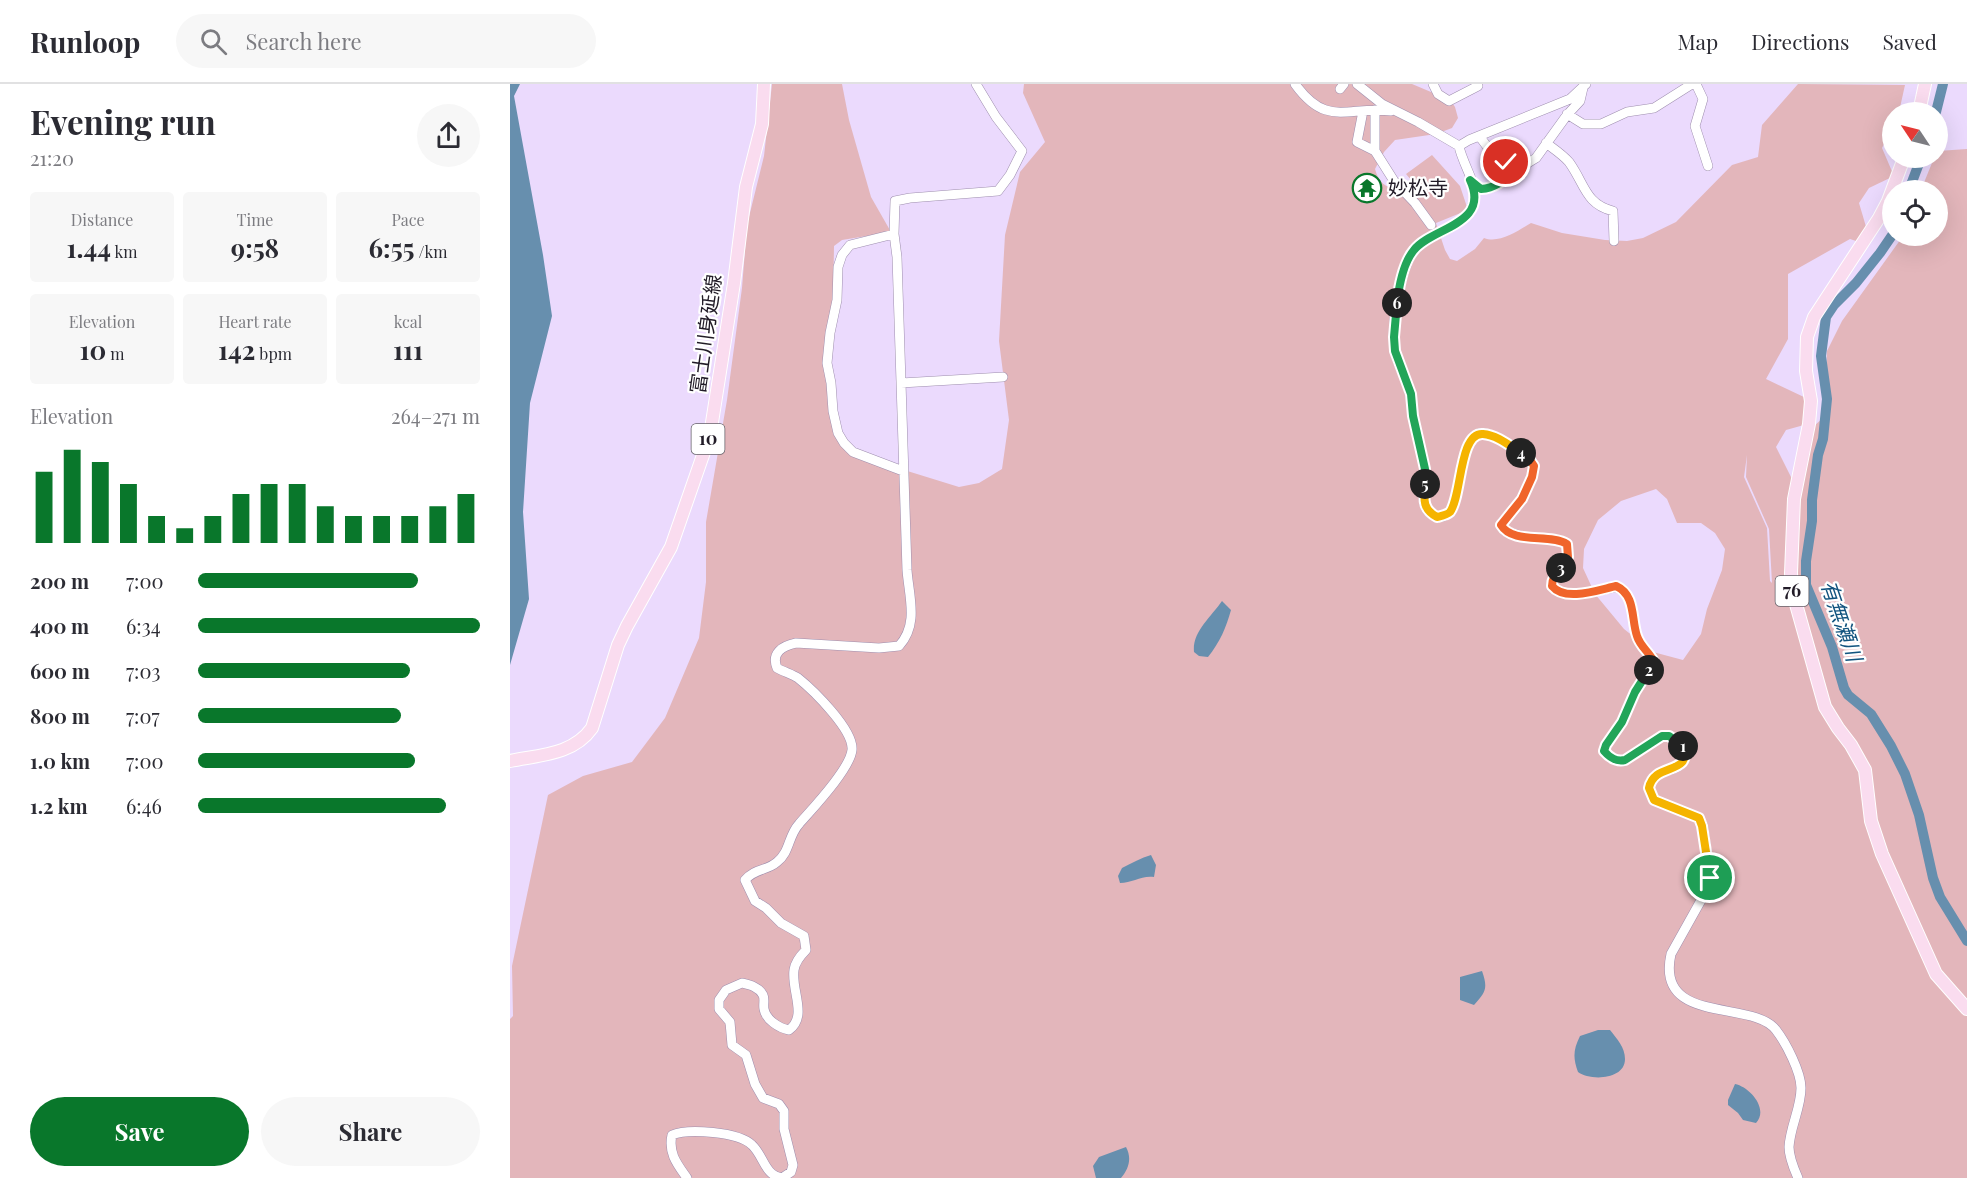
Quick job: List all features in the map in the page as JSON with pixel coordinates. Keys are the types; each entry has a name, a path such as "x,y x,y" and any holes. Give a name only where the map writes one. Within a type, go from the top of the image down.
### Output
{"main road":[{"name":"富士川身延線","path":"510,760 568,749 578,743 591,728 618,645 641,600 666,559 710,435 734,283 741,215 762,124 764,84"},
{"path":"1921,102 1925,84"},
{"name":"76","path":"1900,168 1879,218 1814,317 1807,337 1806,371 1811,401 1809,424 1794,499 1792,590 1825,707 1865,770 1870,821 1882,854 1936,974 1967,1009"}],"street":[{"path":"687,1178 672,1157 670,1144 672,1135 679,1132 724,1134 744,1139 758,1152 766,1168 772,1174 782,1178 791,1172 793,1165 784,1129 784,1111 779,1104 763,1098 754,1084 746,1055 732,1045 730,1022 719,1009 719,1000 726,990 742,982 756,987 763,995 764,1012 781,1029 789,1030 796,1024 798,1009 793,972 796,962 806,950 804,936 781,923 766,908 754,901 745,880 752,873 776,863 788,849 792,832 823,798 847,762 852,750 849,735 814,691 795,676 777,668 775,662 778,651 784,646 796,644 889,648 899,646 905,639 912,614 907,578 897,256 894,234 895,201 998,191 1010,175 1022,151 991,110 976,84"},
{"path":"1295,84 1305,98 1321,109 1334,112 1394,111"},
{"path":"1357,84 1382,104 1459,146 1476,191 1472,208 1456,225 1421,243 1414,250 1404,272 1398,297 1395,351 1411,394 1413,416 1425,469 1424,504 1430,513 1437,517 1449,512 1457,491 1467,444 1476,434 1495,437 1528,457 1534,466 1532,477 1522,499 1503,521 1502,528 1528,538 1554,539 1567,544 1568,557 1552,582 1552,586 1558,592 1570,595 1616,586 1623,589 1628,596 1634,615 1636,635 1653,660 1622,722 1604,751 1620,762 1662,736 1669,736 1682,744 1685,752 1684,759 1678,767 1657,774 1649,788 1654,800 1699,818 1710,878 1709,886 1671,954 1668,967 1671,981 1683,997 1691,1001 1714,1010 1750,1017 1770,1024 1776,1029 1794,1062 1800,1079 1800,1100 1789,1148 1798,1178"},
{"path":"1433,84 1438,94 1449,101 1478,86"},
{"path":"1568,114 1583,124 1600,124 1627,112 1654,108 1694,84 1703,99 1695,126 1708,166"},
{"path":"1459,146 1468,140 1570,99 1585,86"},
{"path":"1470,180 1481,189 1488,189 1536,158 1580,101 1585,86"},
{"path":"1375,151 1376,110"},
{"path":"1363,111 1357,142 1375,151 1394,181 1415,203 1431,225"},
{"path":"1480,136 1492,153 1506,162 1513,172"},
{"path":"1546,143 1568,161 1588,196 1600,208 1613,211 1614,241"},
{"path":"894,234 850,245 842,255 838,267 837,300 827,363 833,411 838,433 844,443 853,452 903,471"},
{"path":"901,384 1004,376"}],"shaded area":[{"path":"772,84 842,84 849,120 871,197 891,232 842,240 834,246 833,305 827,361 833,424 846,452 959,487 979,483 1002,469 1009,420 999,341 1005,235 1020,172 1045,142 1023,93 1024,84 1412,84 1450,100 1458,118 1452,128 1436,134 1395,140 1384,152 1375,169 1381,181 1390,188 1414,196 1423,194 1406,174 1432,155 1460,186 1468,210 1436,223 1445,250 1450,259 1457,261 1475,249 1484,238 1502,238 1531,223 1562,233 1605,240 1627,241 1643,238 1676,222 1732,165 1758,157 1762,125 1798,84 1905,85 1901,102 1882,102 1882,168 1891,168 1894,176 1869,188 1859,203 1867,230 1859,242 1850,239 1788,274 1788,339 1766,379 1806,398 1804,425 1786,430 1776,447 1792,479 1799,606 1797,559 1799,510 1806,456 1813,427 1825,416 1827,351 1842,321 1896,246 1948,246 1948,180 1925,180 1930,168 1948,168 1948,150 1967,149 1967,1178 510,1178 512,966 548,795 583,776 632,762 665,718 699,638 706,582 706,522 727,400 742,288 747,225 764,156","holes":["1747,455 1746,477 1769,529 1772,583 1770,581 1767,528 1744,477","1656,489 1667,499 1677,523 1701,523 1715,533 1725,549 1722,570 1707,609 1701,634 1683,660 1653,652 1624,629 1595,594 1583,568 1584,549 1598,520 1621,501"]}],"water":[{"path":"510,84 520,84 514,96 552,316 530,403 523,512 529,599 510,665"},
{"path":"1222,601 1231,610 1225,629 1208,657 1199,656 1194,652 1196,638"},
{"path":"1151,855 1156,865 1154,877 1120,883 1118,876 1122,868"},
{"path":"1482,971 1485,990 1481,997 1474,1005 1460,1000 1460,977"},
{"path":"1598,1030 1610,1030 1620,1043 1625,1059 1623,1066 1613,1075 1590,1077 1578,1072 1574,1054 1580,1036"},
{"path":"1735,1084 1746,1089 1756,1099 1760,1111 1756,1123 1743,1120 1728,1105"},
{"path":"1126,1147 1129,1163 1121,1178 1096,1178 1093,1166 1099,1157"}],"waterway":[{"name":"有無瀬川","path":"1938,102 1943,84"},
{"name":"有無瀬川","path":"1913,180 1917,168"},
{"name":"有無瀬川","path":"1885,246 1826,317 1821,356 1827,399 1823,439 1818,455 1812,500 1806,585 1832,647 1844,688 1848,695 1871,714 1905,774 1919,815 1933,878 1940,897 1967,941"}],"place":[{"name":"妙松寺","path":"1367,188"}],"route":[{"path":"1506,162 1513,172 1499,184 1488,189 1481,189 1470,180 1476,191 1472,208 1456,225 1421,243 1414,250 1404,272 1398,297 1395,351 1411,394 1413,416 1425,469 1424,504 1430,513 1437,517 1449,512 1457,491 1467,444 1476,434 1495,437 1531,460 1534,466 1532,477 1522,499 1503,521 1502,528 1528,538 1561,540 1567,544 1568,557 1552,582 1552,586 1558,592 1570,595 1616,586 1623,589 1628,596 1634,615 1636,635 1653,660 1622,722 1604,751 1620,762 1662,736 1669,736 1682,744 1685,752 1684,759 1678,767 1657,774 1649,788 1650,795 1661,804 1699,818 1710,878"}]}
